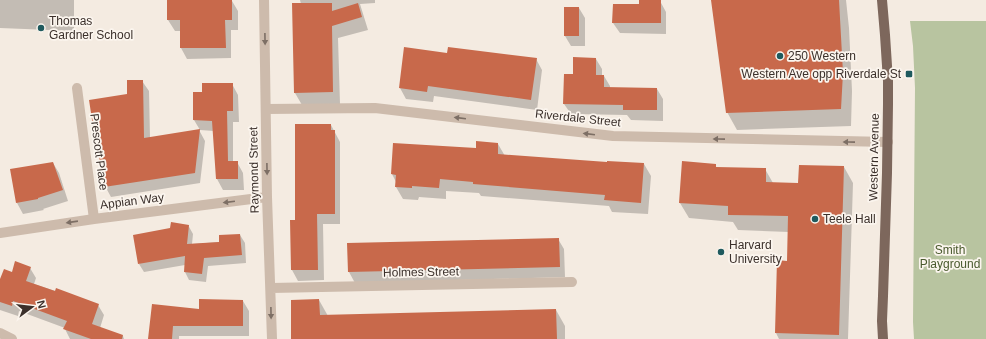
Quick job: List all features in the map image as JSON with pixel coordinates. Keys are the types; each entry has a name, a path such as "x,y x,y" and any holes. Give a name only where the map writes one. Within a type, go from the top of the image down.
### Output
{"main road":[{"name":"Western Avenue","path":"882,0 888,81 888,142 882,320 884,339"}],"street":[{"name":"Raymond Street","path":"264,0 267,197 272,339"},
{"name":"Prescott Place","path":"77,88 94,219"},
{"name":"Riverdale Street","path":"266,109 376,108 613,136 888,142"},
{"name":"Appian Way","path":"0,233 94,219 267,197"},
{"name":"Holmes Street","path":"271,288 572,282"},
{"path":"0,334 12,339"}],"green space":[{"name":"Smith Playground","path":"910,21 986,21 986,339 914,339 915,88"}],"building":[{"path":"167,0 232,0 232,20 225,20 226,48 180,48 180,20 167,20"},
{"path":"639,0 661,0 661,23 612,23 613,4 639,4"},
{"name":"250 Western","path":"711,0 839,0 843,73 841,109 726,113"},
{"path":"292,3 332,3 332,11 358,3 362,17 332,26 333,92 294,93"},
{"path":"564,7 579,7 579,36 564,36"},
{"path":"404,47 447,53 448,47 537,58 531,100 428,86 427,92 399,88"},
{"path":"573,57 596,58 596,75 604,75 604,87 657,88 657,110 623,110 623,105 563,104 564,74 573,74"},
{"path":"127,80 143,80 144,138 200,129 195,173 104,187 89,100 127,94"},
{"path":"202,83 233,83 233,111 227,111 228,161 238,161 238,179 216,179 212,121 193,120 193,92 202,92"},
{"path":"295,124 331,124 331,130 335,130 335,214 317,214 318,270 291,270 290,220 295,220"},
{"path":"476,141 498,143 498,154 607,162 644,163 641,203 604,200 605,195 473,184 473,182 440,179 439,188 412,186 412,188 395,187 396,175 391,174 393,143 476,148"},
{"name":"Teele Hall","path":"682,161 716,164 716,167 766,168 766,182 798,183 799,165 844,166 839,335 775,333 777,260 787,261 788,216 728,215 728,206 679,203"},
{"path":"53,162 63,190 38,199 16,203 10,169"},
{"path":"171,222 189,225 187,244 219,242 219,235 240,234 242,255 204,258 202,274 184,272 185,256 138,264 133,235 170,228"},
{"path":"559,238 560,267 348,272 347,243"},
{"path":"15,261 31,267 26,281 55,291 56,288 99,304 92,324 123,335 122,339 91,339 63,329 67,321 13,301 12,306 0,302 0,279 4,269 12,272"},
{"path":"199,299 243,300 243,326 173,326 172,339 148,339 152,304 199,309"},
{"path":"319,299 320,315 556,309 557,339 291,339 291,300"}],"place":[{"name":"Thomas Gardner School","path":"41,28"},
{"name":"250 Western","path":"780,56"},
{"name":"Western Ave opp Riverdale St","path":"909,74"},
{"name":"Teele Hall","path":"815,219"},
{"name":"Harvard University","path":"721,252"}]}
